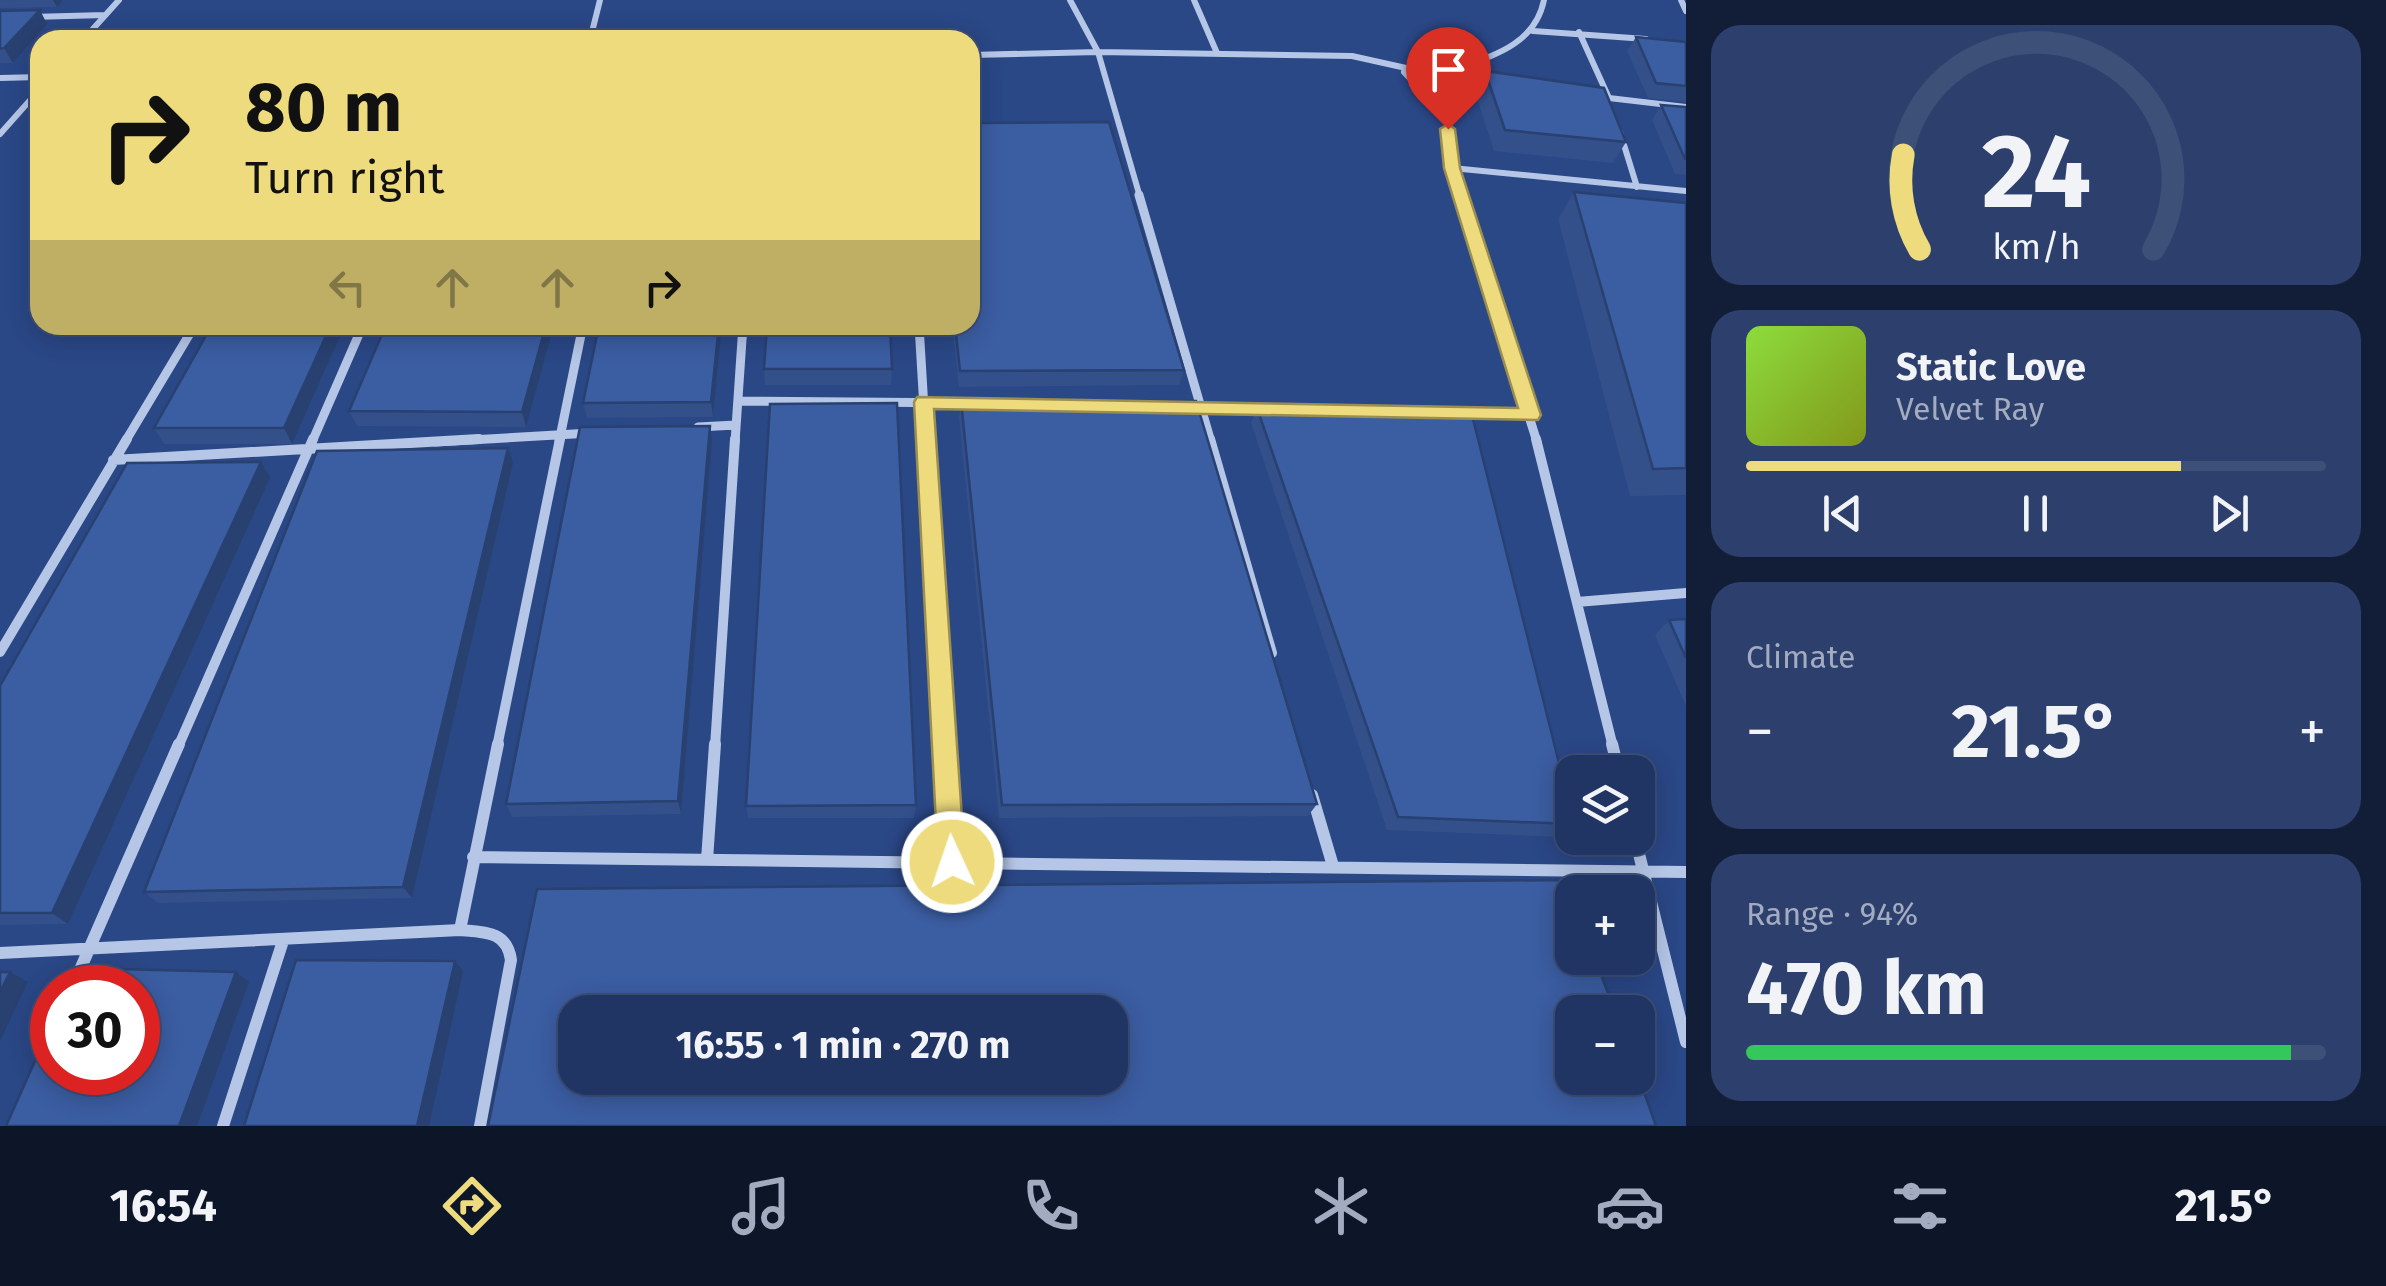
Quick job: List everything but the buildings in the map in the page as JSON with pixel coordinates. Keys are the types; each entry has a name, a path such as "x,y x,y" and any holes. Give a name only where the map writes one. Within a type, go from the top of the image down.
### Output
{"street":[{"path":"92,30 119,0"},
{"path":"592,30 600,0"},
{"path":"1070,0 1098,52 1278,674"},
{"path":"1194,0 1217,53"},
{"path":"980,56 1098,52 1352,56 1406,68 1426,63 1452,70 1508,50 1533,31 1544,0"},
{"path":"1682,0 1686,11"},
{"path":"18,18 105,15"},
{"path":"1533,31 1650,40"},
{"path":"1579,32 1609,98 1637,187"},
{"path":"1406,68 1410,81 1444,90 1462,83 1452,70"},
{"path":"0,78 30,77"},
{"path":"1444,90 1452,168 1530,415 1615,755"},
{"path":"1609,98 1686,106"},
{"path":"0,134 30,100"},
{"path":"1101,129 1120,129"},
{"path":"1452,168 1686,191"},
{"path":"0,652 189,335"},
{"path":"83,965 358,335"},
{"path":"460,930 581,335"},
{"path":"707,860 743,335"},
{"path":"920,335 952,862"},
{"path":"738,402 983,403"},
{"path":"1180,406 1278,408"},
{"path":"1453,413 1530,415"},
{"path":"677,428 736,425"},
{"path":"113,460 598,433"},
{"path":"1577,602 1686,593"},
{"path":"1311,789 1333,866"},
{"path":"1640,855 1686,1042"},
{"path":"473,857 1686,872"},
{"path":"0,953 460,930 495,934 509,946 510,960 480,1126"},
{"path":"223,1126 283,941"}],"route":[{"path":"952,862 924,402 1530,415 1452,168 1448,129"}]}
